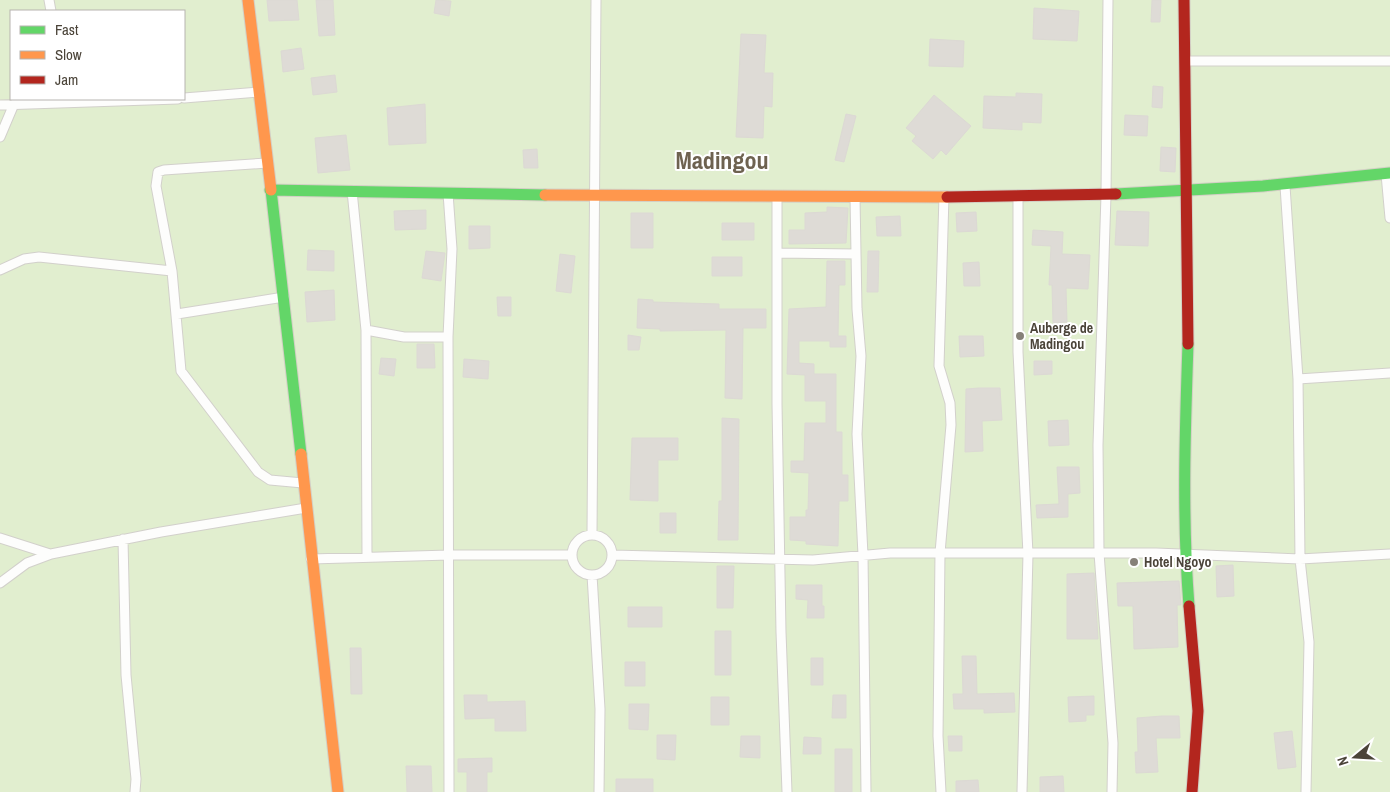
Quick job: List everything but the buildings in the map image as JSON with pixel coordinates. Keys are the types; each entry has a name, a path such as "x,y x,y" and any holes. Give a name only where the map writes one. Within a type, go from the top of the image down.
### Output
{"street":[{"path":"248,0 284,297 311,559 338,792"},
{"path":"592,534 596,0"},
{"path":"1108,0 1106,195 1098,445 1099,553 1113,743 1112,792"},
{"path":"1184,0 1188,192 1185,554 1198,711 1192,792"},
{"path":"1185,61 1390,61"},
{"path":"185,98 260,92"},
{"path":"0,105 121,100"},
{"path":"0,137 14,104"},
{"path":"267,163 158,172 156,186 172,271 177,314 178,356 181,371 263,477 270,480 303,483"},
{"path":"270,190 777,197 1106,195 1284,186 1388,174 1390,218"},
{"path":"1284,186 1298,379 1300,559 1309,642 1306,792"},
{"path":"352,191 366,330 367,557"},
{"path":"448,193 452,249 448,337 449,792"},
{"path":"1018,195 1018,352 1028,554 1022,792"},
{"path":"942,792 938,736 940,553 951,425 950,403 940,366 944,196"},
{"path":"777,197 780,559 787,792"},
{"path":"855,197 861,356 858,434 863,556 866,792"},
{"path":"777,253 856,254"},
{"path":"0,270 24,259 39,257 172,271"},
{"path":"177,314 284,297"},
{"path":"366,330 404,338 448,337"},
{"path":"1298,379 1390,373"},
{"path":"0,583 27,563 50,554 123,539 306,508"},
{"path":"592,534 606,540 612,555 611,561 604,571 592,575 580,571 573,561 572,555 578,540 592,534"},
{"path":"0,538 50,554"},
{"path":"123,539 126,675 136,779 135,792"},
{"path":"612,555 780,559 841,558 890,553 1099,553 1185,554 1300,559 1390,554"},
{"path":"311,559 449,555 572,555"},
{"path":"592,575 600,709 599,792"}],"green space":[{"path":"0,0 1390,0 1390,792 0,792"}],"traffic: fast":[{"path":"1116,194 1263,186 1390,173"},
{"path":"270,190 545,195"},
{"path":"271,190 301,454"},
{"path":"1188,344 1185,507 1189,606"}],"traffic: slow":[{"path":"248,0 271,190"},
{"path":"545,195 947,197"},
{"path":"301,454 338,792"}],"traffic: jam":[{"path":"1184,0 1188,344"},
{"path":"947,197 1116,194"},
{"path":"1189,606 1198,711 1192,792"}],"place":[{"name":"Auberge de Madingou","path":"1020,336"},
{"name":"Hotel Ngoyo","path":"1134,562"}],"district":[{"name":"Madingou","path":"722,160"}]}
